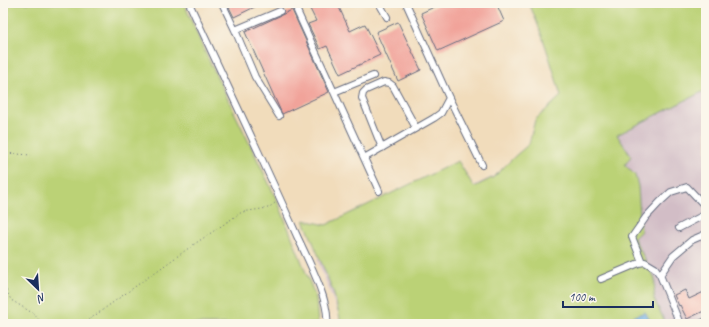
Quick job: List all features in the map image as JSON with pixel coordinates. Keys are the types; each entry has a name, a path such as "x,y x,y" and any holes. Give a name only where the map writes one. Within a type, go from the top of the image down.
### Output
{"street":[{"path":"188,3 282,201 323,295 328,318 327,324"},
{"path":"222,3 255,77 279,116"},
{"path":"300,3 297,11 379,191"},
{"path":"379,3 387,17"},
{"path":"406,3 449,98 482,165"},
{"path":"235,30 280,11"},
{"path":"334,92 373,76"},
{"path":"382,148 362,98 366,90 384,82 393,86 416,128"},
{"path":"364,158 434,118 441,113 449,98"},
{"path":"642,262 632,237 646,217 671,192 687,187 706,207"},
{"path":"679,228 706,214"},
{"path":"660,275 673,256 692,240 706,234"},
{"path":"601,279 645,262 655,268 660,275 680,324"},
{"path":"700,324 706,321"}],"path":[{"path":"3,153 31,155"},
{"path":"84,324 193,245 242,212 268,208 282,201"},
{"path":"3,283 11,300 34,314 42,324"}],"shaded area":[{"path":"706,77 706,324 338,324 340,318 317,259"}],"green space":[{"path":"3,3 184,3 203,48 278,202 316,298 318,324 3,324"},
{"path":"529,3 706,3 706,90 617,135 631,156 625,165 635,175 638,186 641,231 634,238 655,279 654,299 666,324 339,324 340,318 333,291 304,220 326,225 458,161 474,187 494,177 529,144 535,120 561,96"}],"water":[{"path":"645,312 652,324 616,324"}],"building":[{"path":"227,3 263,3 234,17"},
{"path":"323,3 337,3 350,31 365,24 380,55 340,74 327,46 320,49 308,24 316,21 310,9"},
{"path":"443,3 501,3 497,5 504,21 438,51 421,13"},
{"path":"292,10 329,92 282,114 245,32"},
{"path":"398,22 421,70 398,81 376,32"},
{"path":"685,290 689,299 706,291 706,310 687,319 674,295"}],"waterway":[{"path":"305,9 319,3"}]}
